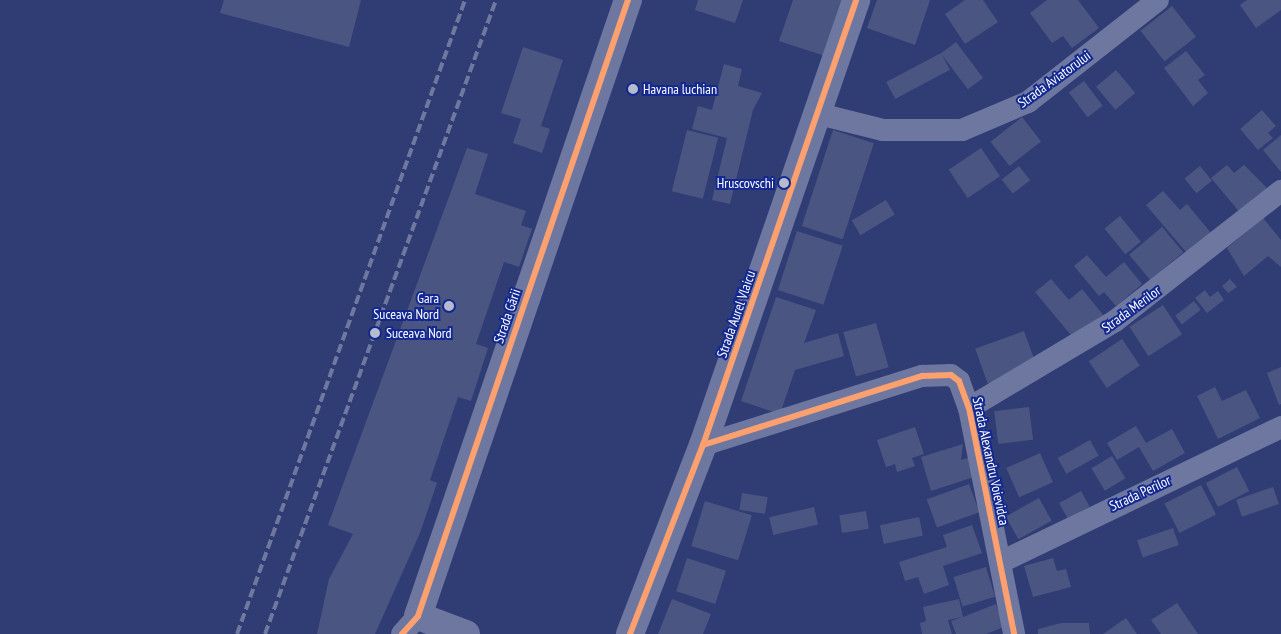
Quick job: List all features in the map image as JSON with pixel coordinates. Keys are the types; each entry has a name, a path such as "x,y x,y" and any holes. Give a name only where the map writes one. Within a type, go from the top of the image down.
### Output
{"street":[{"name":"Strada Gării","path":"410,625 628,0"},
{"name":"Strada Aurel Vlaicu","path":"630,634 704,444 819,114 856,0"},
{"name":"Strada Aviatorului","path":"819,114 883,130 962,130 1028,102 1158,0"},
{"name":"Strada Merilor","path":"969,408 1115,321 1281,191"},
{"name":"Strada Alexandru Voievidca","path":"704,444 938,372 960,381 969,408 1014,634"},
{"name":"Strada Perilor","path":"1000,562 1281,428"},
{"path":"410,625 466,634"}],"building":[{"path":"224,0 361,0 349,47 220,13"},
{"path":"698,0 743,0 735,23 695,10"},
{"path":"793,0 844,0 825,56 779,41"},
{"path":"877,0 930,0 915,45 867,28"},
{"path":"965,0 983,0 998,22 965,44 945,14"},
{"path":"1047,0 1078,0 1099,28 1072,48 1063,36 1052,43 1030,13"},
{"path":"1247,0 1281,0 1281,10 1256,28 1240,5"},
{"path":"1172,6 1196,37 1164,61 1140,31"},
{"path":"956,42 983,78 968,89 941,53"},
{"path":"523,47 563,60 541,126 550,129 542,153 513,143 521,119 501,113"},
{"path":"1186,51 1205,75 1198,80 1208,93 1193,106 1164,68"},
{"path":"941,53 950,70 895,99 886,82"},
{"path":"724,64 742,69 738,86 762,93 753,110 730,204 712,200 727,138 692,129 698,106 712,110"},
{"path":"1116,70 1135,93 1115,110 1096,87"},
{"path":"1084,81 1103,106 1087,117 1069,92"},
{"path":"1262,110 1276,126 1268,133 1273,138 1258,150 1240,129"},
{"path":"1022,117 1041,141 1010,166 990,142"},
{"path":"687,130 718,138 703,199 672,191"},
{"path":"833,130 874,143 843,239 802,226"},
{"path":"1281,135 1281,172 1263,150"},
{"name":"Gara Suceava Nord","path":"467,148 488,154 475,194 526,211 521,225 532,229 519,267 504,262 476,344 488,348 471,401 458,397 430,480 437,483 420,533 375,634 317,634 329,579 353,534 328,525"},
{"path":"981,148 1000,176 968,198 949,170"},
{"path":"1227,165 1234,173 1244,165 1270,191 1242,215 1211,178"},
{"path":"1019,166 1030,180 1013,194 1002,180"},
{"path":"1200,166 1212,181 1196,193 1184,179"},
{"path":"1163,191 1180,210 1187,204 1216,239 1192,259 1146,205"},
{"path":"886,200 895,215 860,235 852,221"},
{"path":"1120,216 1141,242 1125,254 1104,229"},
{"path":"1263,218 1281,240 1281,267 1268,256 1244,276 1227,248"},
{"path":"1162,227 1183,252 1150,280 1129,255"},
{"path":"797,231 843,246 823,305 778,290"},
{"path":"1087,255 1106,277 1124,262 1142,284 1116,306 1104,292 1099,296 1074,266"},
{"path":"1051,279 1069,300 1082,289 1104,316 1075,340 1035,292"},
{"path":"1230,279 1237,287 1228,293 1222,286"},
{"path":"1205,290 1210,297 1218,291 1224,300 1207,313 1195,298"},
{"path":"776,297 816,310 804,343 838,333 844,356 795,370 780,414 741,401"},
{"path":"1194,301 1201,310 1182,324 1175,316"},
{"path":"1163,305 1182,334 1149,356 1129,327"},
{"path":"876,323 889,367 856,377 843,332"},
{"path":"1024,331 1037,366 988,384 975,349"},
{"path":"1122,339 1140,366 1107,388 1089,361"},
{"path":"1281,367 1281,404 1279,405 1267,373"},
{"path":"1215,387 1222,401 1246,390 1260,418 1218,439 1197,396"},
{"path":"1029,407 1033,440 998,444 994,411"},
{"path":"1136,426 1146,443 1172,429 1185,453 1153,471 1139,447 1117,460 1107,443"},
{"path":"915,427 924,454 912,458 915,466 897,472 895,464 886,467 877,440"},
{"path":"1090,440 1099,456 1066,474 1058,458"},
{"path":"963,444 961,460 968,458 974,477 931,491 921,457"},
{"path":"1040,453 1053,482 1019,497 1006,468"},
{"path":"1112,456 1125,478 1105,491 1091,468"},
{"path":"1237,467 1249,491 1218,507 1206,483"},
{"path":"969,484 979,512 937,528 927,499"},
{"path":"1201,485 1216,514 1179,533 1164,504"},
{"path":"1273,487 1279,504 1242,517 1236,500"},
{"path":"1081,491 1090,507 1068,519 1059,503"},
{"path":"742,493 768,497 765,514 739,510"},
{"path":"1039,498 1052,521 1018,539 1006,516"},
{"path":"705,501 752,515 738,560 691,546"},
{"path":"814,507 818,525 773,535 769,517"},
{"path":"866,511 869,529 842,533 839,515"},
{"path":"919,517 923,536 884,544 880,525"},
{"path":"972,525 982,553 943,566 949,585 924,594 918,577 905,581 899,562 947,547 943,535"},
{"path":"1173,528 1179,545 1143,557 1137,540"},
{"path":"687,558 726,571 715,604 676,591"},
{"path":"1053,558 1057,571 1066,569 1071,587 1033,597 1024,566"},
{"path":"986,567 995,597 963,607 953,577"},
{"path":"672,599 711,614 703,634 658,634"},
{"path":"959,599 963,617 996,604 1004,627 986,634 956,634 951,621 962,617 948,620 952,634 922,634 920,623 926,621 923,607"},
{"path":"1177,603 1198,634 1161,634 1151,620"},
{"path":"1126,618 1137,634 1103,634"},
{"path":"1061,623 1089,623 1090,634 1038,634 1038,629"}],"railway":[{"path":"237,634 465,0"},
{"path":"265,634 496,0"}],"cycle path":[{"path":"402,634 418,616 628,0"},
{"path":"630,634 703,445 856,0"},
{"path":"703,445 922,376 951,375 959,381 969,408 1014,634"}],"place":[{"name":"Havana luchian","path":"633,89"},
{"name":"Hruscovschi","path":"784,183"},
{"name":"Gara Suceava Nord","path":"449,306"},
{"name":"Suceava Nord","path":"375,333"}]}
